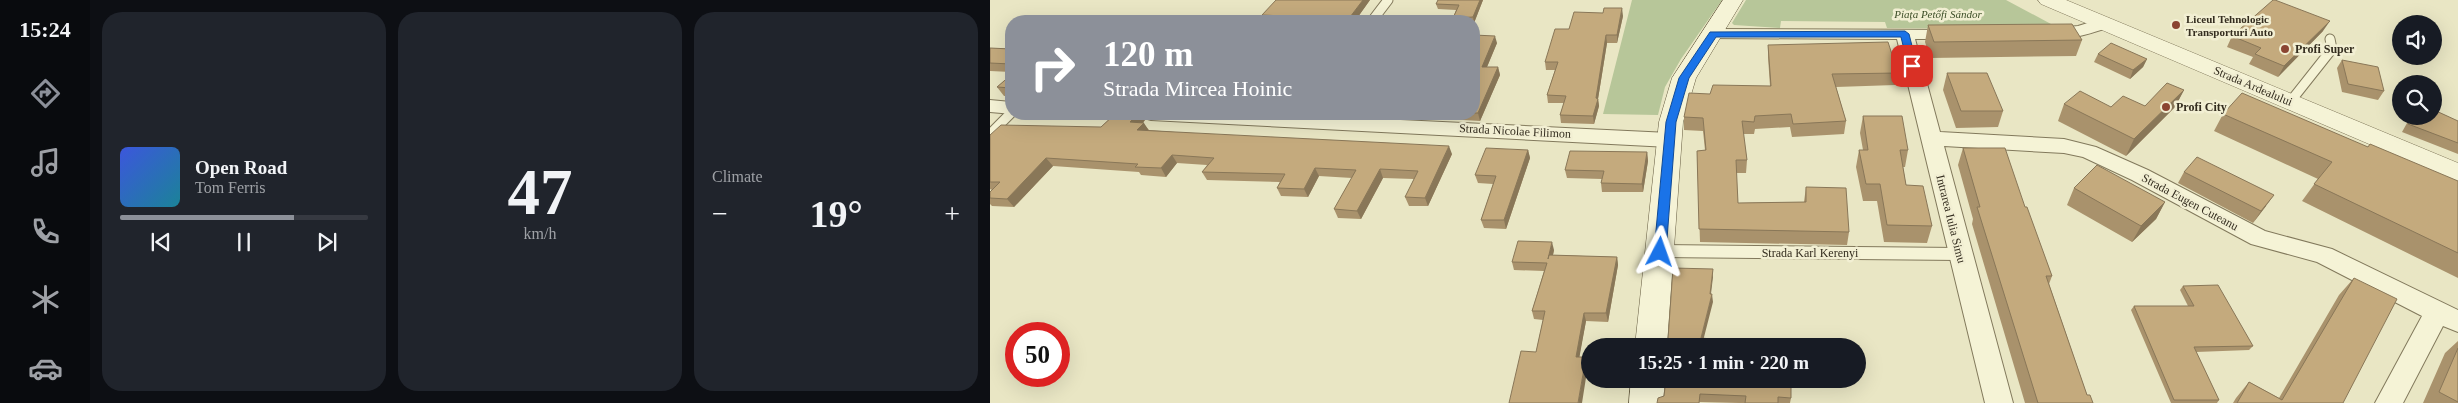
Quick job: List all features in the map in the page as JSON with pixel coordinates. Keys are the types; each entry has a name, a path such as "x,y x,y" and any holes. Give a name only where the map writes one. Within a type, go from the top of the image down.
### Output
{"main road":[{"path":"1652,338 1671,122 1681,85 1733,0"},
{"name":"Strada Ardealului","path":"2048,0 2458,173"},
{"path":"1646,403 1647,388"}],"street":[{"path":"2024,34 2062,34 2104,23"},
{"path":"1713,34 1976,34"},
{"name":"Intrarea Iulia Simu","path":"1905,34 1999,403"},
{"path":"990,106 1005,107"},
{"name":"Strada Nicolae Filimon","path":"1348,120 1668,140"},
{"name":"Strada Eugen Cuteanu","path":"1930,138 2064,146 2089,152 2140,174 2220,219 2260,238 2324,255 2448,317 2390,403"}],"lane":[{"path":"1377,15 1388,0"},
{"path":"2290,102 2332,50 2330,39"},
{"path":"990,134 1005,120"},
{"name":"Strada Karl Kerenyi","path":"1660,252 1960,254"}],"green space":[{"path":"1632,0 1722,0 1681,59 1665,87 1658,115 1603,114"},
{"name":"Piața Petőfi Sándor","path":"1746,0 2006,0 2051,24 2049,29 1887,28 1885,22 1781,21 1780,28 1734,25 1732,23"}],"building":[{"path":"1276,0 1363,0 1352,15 1262,15"},
{"path":"1438,0 1480,0 1474,15 1454,15 1459,5 1436,4"},
{"path":"2273,0 2330,21 2284,66 2255,54 2261,48 2232,36"},
{"path":"1604,8 1622,8 1617,35 1606,35 1596,98 1598,99 1593,116 1560,115 1566,96 1547,95 1558,62 1545,62 1555,29 1569,29 1574,12 1603,13"},
{"path":"2072,24 2082,40 1934,42 1928,25"},
{"path":"1480,35 1495,36 1482,67 1498,67 1480,108"},
{"path":"1888,42 1898,73 1832,74 1846,121 1793,124 1791,114 1755,116 1754,122 1742,121 1747,160 1736,160 1738,203 1806,202 1806,187 1846,188 1849,232 1699,229 1697,151 1706,150 1703,118 1684,117 1689,93 1710,94 1713,85 1771,86 1768,45"},
{"path":"2111,43 2147,59 2133,70 2098,54"},
{"path":"990,48 1005,49 1005,64 990,63"},
{"path":"2342,60 2378,67 2384,91 2348,84"},
{"path":"1947,73 1987,73 2003,111 1961,111"},
{"path":"1005,80 1005,88 997,87"},
{"path":"2167,83 2184,90 2134,139 2064,104 2080,91 2111,107 2123,96 2145,106"},
{"path":"2242,93 2368,147 2370,144 2458,181 2458,253 2314,184 2332,162 2223,114"},
{"path":"2442,114 2458,121 2458,143 2411,125 2442,125"},
{"path":"1863,116 1902,116 1908,150 1900,150 1906,185 1923,186 1932,226 1887,225 1880,184 1866,184 1859,150 1868,150"},
{"path":"1109,120 1132,120 1130,122 1144,123 1137,130 1449,146 1425,198 1405,197 1418,171 1380,169 1357,211 1334,209 1356,170 1315,168 1304,189 1277,188 1285,174 1202,172 1214,158 1172,155 1161,168 1135,167 1138,164 1046,158 1007,199 990,198 990,192 1000,182 990,182 990,135 1001,125 1101,127"},
{"path":"1486,148 1528,150 1504,220 1481,220 1496,176 1475,175"},
{"path":"1963,148 2005,148 2025,207 2027,207 2052,276 2046,276 2087,395 2090,395 2093,403 2038,403 1977,207 1980,207"},
{"path":"1570,151 1647,152 1642,184 1601,183 1604,171 1565,170"},
{"path":"2197,157 2274,195 2261,211 2184,172"},
{"path":"2097,165 2165,202 2141,226 2074,188"},
{"path":"1518,241 1552,242 1548,259 1549,255 1617,257 1606,313 1584,313 1576,357 1581,357 1581,386 1578,403 1509,403 1521,351 1536,352 1545,311 1532,311 1547,263 1512,262"},
{"path":"1673,268 1713,269 1710,294 1712,294 1701,338 1668,338"},
{"path":"2354,278 2397,299 2343,403 2237,403 2249,382 2282,400"},
{"path":"2218,285 2253,346 2194,347 2219,400 2174,400 2134,306 2194,306 2183,286"},
{"path":"2458,348 2458,402 2439,392"},
{"path":"1665,388 1791,388 1791,398 1778,397 1778,403 1745,403 1746,396 1700,394 1699,403 1657,403 1658,398 1664,396"}],"place":[{"name":"Liceul Tehnologic Transporturi Auto","path":"2176,25"},
{"name":"Profi Super","path":"2285,49"},
{"name":"Profi City","path":"2166,107"}],"route":[{"path":"1660,252 1668,140 1678,92 1684,78 1713,34 1905,34 1912,66"}]}
